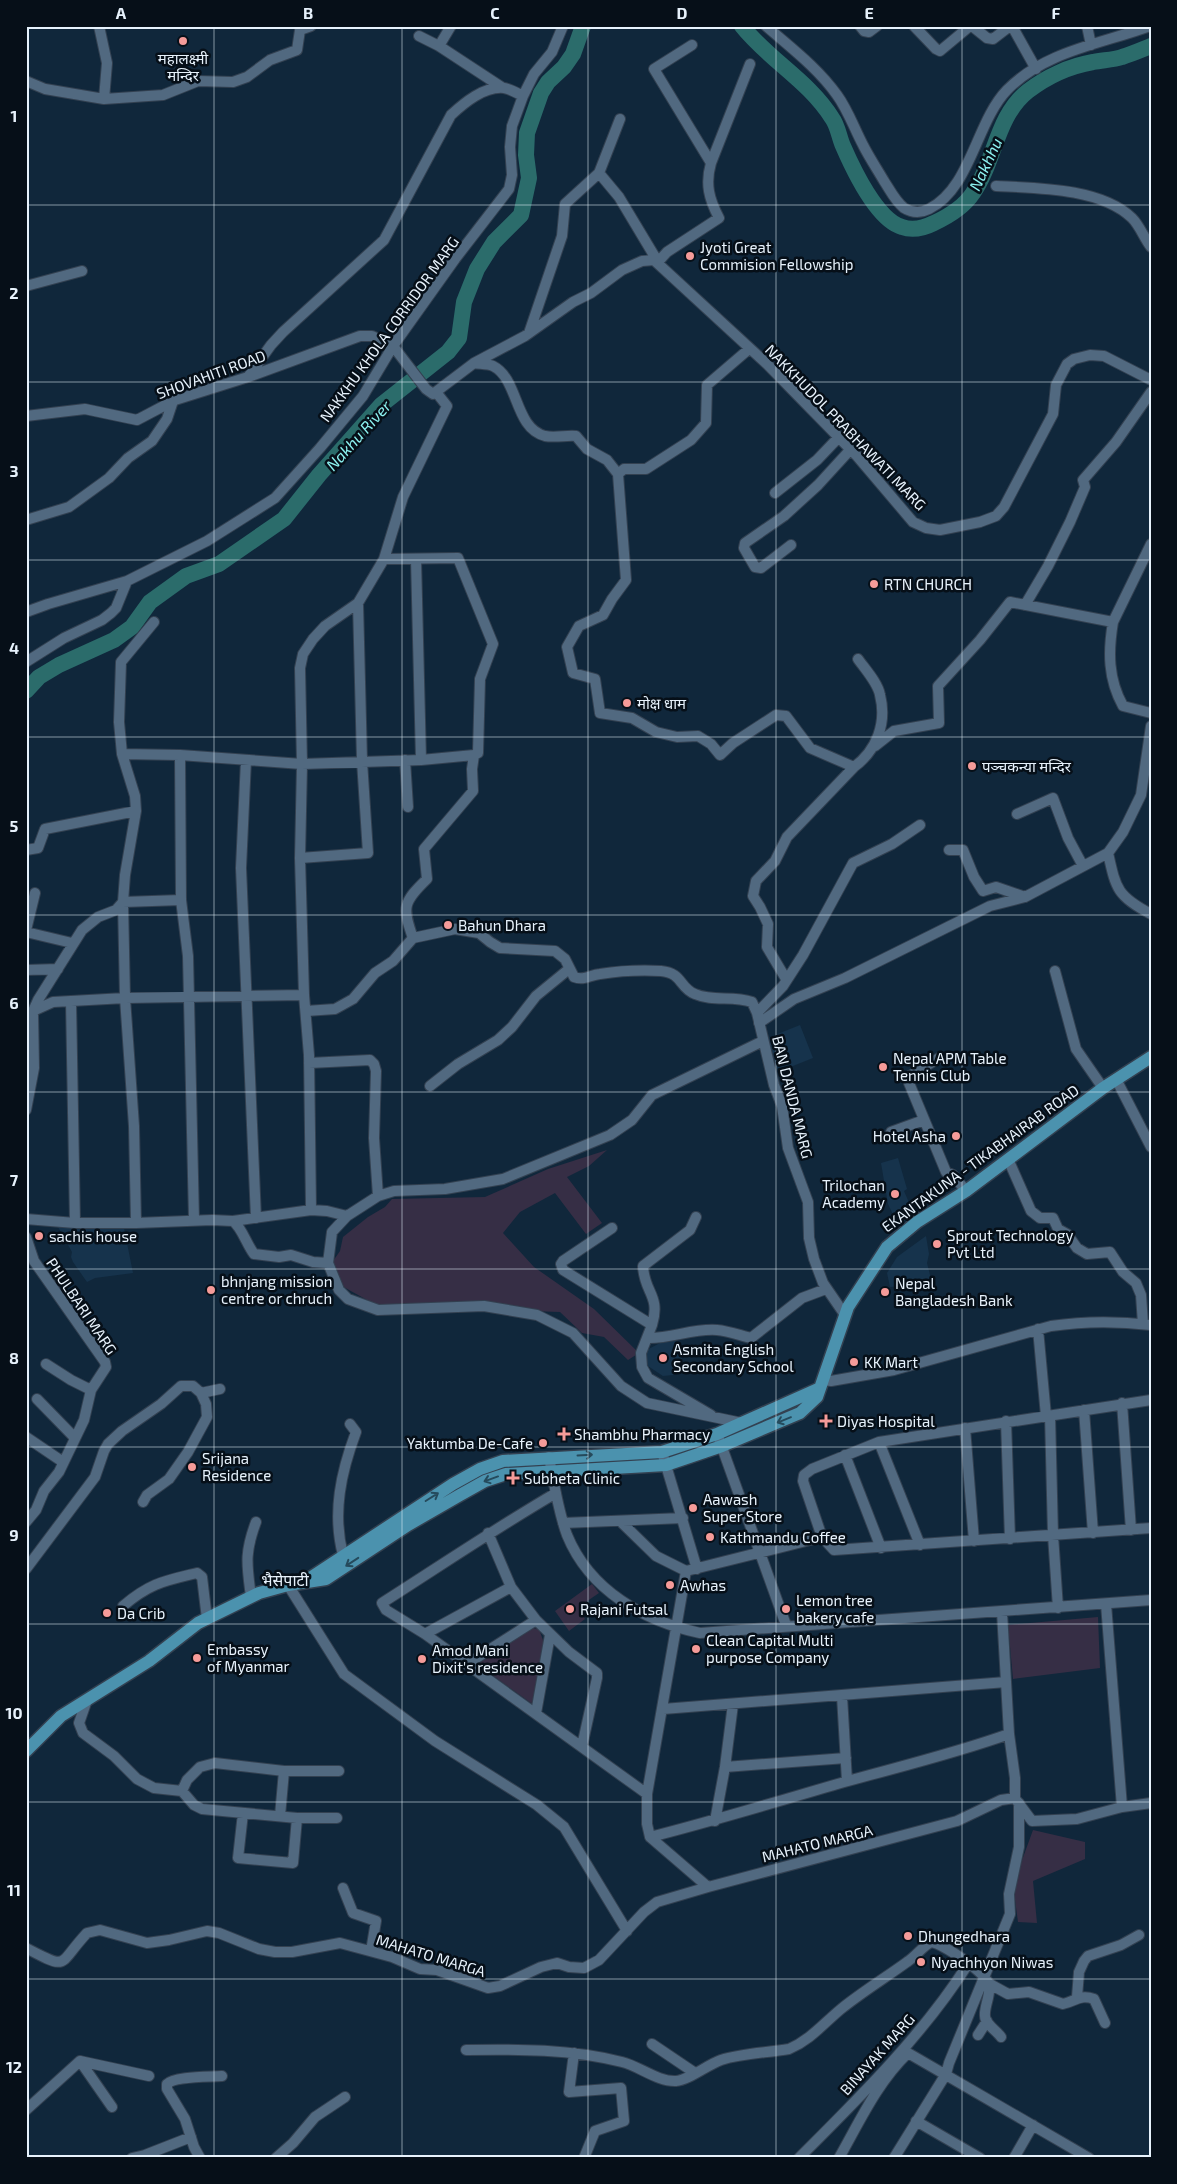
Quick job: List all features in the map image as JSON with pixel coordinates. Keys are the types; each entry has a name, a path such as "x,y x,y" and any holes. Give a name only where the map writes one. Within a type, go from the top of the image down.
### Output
{"main road":[{"name":"EKANTAKUNA - TIKABHAIRAB ROAD","path":"304,1582 343,1555 485,1481 506,1474 666,1465 722,1446 800,1413 817,1397 845,1315 887,1247 917,1222 966,1191 1103,1088 1151,1057"},
{"name":"EKANTAKUNA - TIKABHAIRAB ROAD","path":"26,1751 60,1716 149,1661 198,1623 251,1597 288,1585 317,1582 326,1579 480,1469 503,1461 662,1452 717,1434 821,1385"}],"street":[{"path":"99,26 107,63 104,99"},
{"path":"26,81 45,89 104,99 163,94 198,81 233,82 247,77 270,60 297,50 296,29 311,26"},
{"path":"439,46 451,26"},
{"name":"NAKKHU KHOLA CORRIDOR MARG","path":"26,612 127,582 206,541 275,498 363,396 456,259 509,189 512,174 510,147 512,126 523,96 534,74 552,52 563,26"},
{"path":"766,26 812,66 836,93 850,116 863,145 895,199 905,208 916,212 932,208 948,194 1005,92 1021,78 1054,58 1150,26"},
{"path":"860,26 864,31 869,32 877,26"},
{"path":"914,26 940,51 971,26 987,38 993,39 1011,26 1036,69"},
{"path":"1087,26 1091,45"},
{"path":"419,36 439,46 503,88 523,96"},
{"path":"692,45 654,69 711,163"},
{"path":"431,391 474,363 529,333 573,302 591,293 622,270 646,260 658,262 667,252 719,218 709,194 707,178 711,163 750,64"},
{"path":"248,377 271,345 384,240 451,116 464,103 484,92 503,88"},
{"path":"529,333 562,236 566,204 599,173 620,119"},
{"name":"NAKKHUDOL PRABHAWATI MARG","path":"599,173 619,197 658,262 683,290 767,364 850,450 913,522 926,528 940,530 972,524 996,516 1004,507 1052,414 1056,385 1067,364 1074,359 1090,355 1104,356 1151,380"},
{"path":"996,186 1067,192 1111,203 1133,219 1151,247"},
{"path":"26,286 82,271"},
{"name":"SHOVAHITI ROAD","path":"26,416 85,409 137,420 173,401 248,377 360,336 372,336 396,349"},
{"path":"311,1210 309,1063 304,996 300,858 302,764 300,668 303,654 313,639 325,626 358,603 384,559 402,497 447,406 431,391 396,349"},
{"path":"618,474 624,468 646,469 691,440 706,423 707,385 749,349"},
{"path":"474,363 493,366 502,376 512,392 526,423 545,436 576,436 587,449 607,460 618,474 626,580 603,615 579,626 567,647 573,673 595,679 600,713 632,718 656,732 677,737 698,736 711,744 720,754 733,743 776,715 786,716 810,748 854,767"},
{"path":"1025,605 1048,566 1070,522 1085,487 1083,480 1116,442 1151,392"},
{"path":"26,520 69,507 109,478 128,458 152,441 167,419 173,401"},
{"path":"775,493 817,460 838,438"},
{"path":"791,545 761,568 755,567 744,548 745,543 784,516 812,491 850,450"},
{"path":"1151,544 1113,622 1109,666 1123,706 1151,713"},
{"path":"122,754 180,755 302,764 420,760 478,754 480,679 493,644 458,558 384,559"},
{"path":"416,559 420,760"},
{"path":"26,662 64,638 102,620 111,613 116,608 127,582"},
{"path":"872,748 894,732 939,723 938,686 980,640 1010,602 1113,622"},
{"path":"300,858 368,853 362,761 358,603"},
{"path":"136,1223 134,1126 125,998 123,902 125,875 136,812 136,796 122,754 119,722 122,662 154,622"},
{"path":"786,979 767,947 768,924 753,896 756,881 775,861 787,837 862,761 881,732 880,694 858,658"},
{"path":"758,1018 990,906 1025,897 1108,853 1123,832 1141,795 1151,726"},
{"path":"180,755 181,900 188,956 194,1220"},
{"path":"413,938 406,919 405,905 410,895 427,879 424,849 473,791 472,769 474,755"},
{"path":"246,760 241,868 256,1218"},
{"path":"405,760 408,807"},
{"path":"1017,814 1053,798 1068,838 1083,866"},
{"path":"26,850 38,848 45,829 136,812"},
{"path":"758,1018 783,986 803,955 854,863 892,844 920,825"},
{"path":"949,850 963,850 974,877 983,891 996,887 1025,897"},
{"path":"1108,853 1115,884 1124,897 1151,914"},
{"path":"35,893 26,931 72,943"},
{"path":"26,1110 33,1011 72,943 82,930 98,917 116,910 123,902 181,900"},
{"path":"306,1011 335,1010 353,999 375,973 393,961 413,938 454,929 479,932 500,948 555,951 565,958 574,977 581,980 598,974 663,971 677,975 693,994 711,998 743,999 752,1002 758,1018"},
{"path":"26,970 58,969"},
{"path":"430,1086 458,1064 498,1040 512,1027 536,996 569,969"},
{"path":"1055,972 1076,1049 1103,1088"},
{"path":"33,1011 53,1002 70,1001 125,998 304,996"},
{"path":"70,1001 75,1223"},
{"name":"BAN DANDA MARG","path":"758,1018 772,1070 774,1085 782,1106 788,1148 808,1202 809,1238 814,1259 826,1289 845,1315"},
{"path":"747,1435 742,1423 647,1403 621,1386 573,1333 537,1315 484,1306 378,1310 348,1299 339,1290 328,1263 332,1232 347,1216 378,1196 394,1191 445,1189 503,1179 610,1135 632,1120 652,1094 763,1041"},
{"path":"939,1058 908,1077 909,1083 946,1172 953,1175 966,1191"},
{"path":"309,1063 370,1060 374,1064 376,1071 374,1138 378,1196"},
{"path":"1116,1079 1151,1147"},
{"path":"891,1132 924,1120"},
{"path":"821,1385 831,1381 894,1370 1038,1329 1075,1322 1147,1324 1141,1295 1136,1283 1123,1272 1110,1252 1088,1254 1078,1248 1067,1234 1058,1229 1053,1218 1040,1218 1031,1211 1008,1159"},
{"path":"26,1219 75,1223 233,1221 311,1210 327,1211 347,1216"},
{"path":"696,1218 690,1230 644,1266 644,1277 656,1303 652,1325 641,1353 642,1367 648,1378 718,1419"},
{"path":"233,1221 239,1226 244,1240 254,1254 279,1257 290,1255 313,1262 328,1263"},
{"path":"612,1228 561,1264 563,1270 652,1325"},
{"name":"PHULBARI MARG","path":"26,1237 34,1261 106,1362 106,1366 91,1390 84,1420 59,1472 44,1491 36,1510 26,1522"},
{"path":"647,1338 663,1339 702,1330 716,1330 750,1338 802,1298 826,1289"},
{"path":"1038,1329 1048,1416 1058,1608"},
{"path":"46,1364 91,1390"},
{"path":"26,1569 95,1477 104,1451 114,1438 181,1386 193,1386 201,1393 206,1404 207,1417 188,1452 169,1480 147,1496 143,1502"},
{"path":"201,1393 220,1389"},
{"path":"37,1399 75,1438"},
{"path":"1151,1400 879,1442 812,1469 804,1475 803,1481 822,1537 834,1550 1151,1528"},
{"path":"1122,1403 1131,1530"},
{"path":"1084,1410 1093,1532"},
{"path":"1006,1421 1010,1538"},
{"path":"343,1555 337,1520 341,1478 356,1432 350,1424"},
{"path":"965,1428 974,1541"},
{"path":"717,1434 786,1625"},
{"path":"26,1437 63,1462"},
{"path":"879,1442 920,1545"},
{"path":"662,1452 697,1569"},
{"path":"845,1455 881,1548"},
{"path":"548,1457 563,1522 568,1537 581,1561 603,1586 625,1605 677,1628 700,1633 786,1625 1002,1612 1151,1600"},
{"path":"556,1493 488,1532 438,1568 382,1603 386,1610 468,1664 647,1794"},
{"path":"563,1522 683,1518"},
{"path":"620,1521 656,1556 686,1571 822,1537"},
{"path":"251,1597 247,1558 248,1543 256,1522"},
{"path":"488,1532 511,1587 536,1620 550,1635 597,1674 598,1678 582,1746"},
{"path":"686,1571 647,1794 647,1824 650,1837 708,1887"},
{"path":"123,1606 142,1590 165,1580 197,1573 202,1577 207,1619"},
{"path":"288,1585 344,1674 421,1731 538,1806 564,1827 627,1931"},
{"path":"425,1634 511,1587"},
{"path":"1106,1604 1122,1807"},
{"path":"894,2158 946,2074 949,2063 986,1980 1010,1914 1009,1894 1019,1847 1015,1778 1009,1734 1002,1612"},
{"path":"468,1664 536,1620"},
{"path":"536,1713 550,1635"},
{"path":"662,1708 842,1696 1006,1682"},
{"path":"842,1696 847,1781"},
{"path":"88,1700 79,1723 83,1733 114,1756 137,1779 154,1788 182,1791 194,1805 202,1809 297,1818 337,1818"},
{"path":"715,1821 725,1767 733,1704"},
{"path":"650,1837 715,1821 847,1781 966,1750 1009,1734"},
{"path":"725,1767 846,1758"},
{"path":"182,1791 187,1780 200,1767 215,1763 284,1771 339,1771"},
{"path":"280,1816 284,1771"},
{"name":"MAHATO MARGA","path":"26,1948 55,1963 60,1963 65,1960 87,1932 100,1930 147,1943 207,1931 219,1933 259,1949 275,1952 292,1952 340,1943 371,1951 420,1969 438,1970 488,1988 500,1986 541,1967 557,1963 569,1967 584,1968 599,1960 644,1912 657,1902 950,1824 1000,1800 1017,1801"},
{"path":"1017,1801 1032,1821 1077,1818 1122,1807 1151,1803"},
{"path":"243,1813 238,1858 293,1863 297,1818"},
{"path":"343,1888 353,1913 376,1922 371,1951"},
{"path":"1077,1997 1079,1972 1088,1956 1121,1945 1139,1935"},
{"path":"466,2050 508,2049 574,2053 623,2062 674,2081 682,2080 709,2065 734,2057 778,2051 797,2046 816,2033 838,2012 870,1987 898,1969 931,1942 937,1943 1008,1994 1029,1992 1063,2004 1077,1997 1087,1996 1094,1999 1105,2023"},
{"name":"BINAYAK MARG","path":"800,2158 856,2100 927,2021 946,1998 968,1964"},
{"path":"986,1980 985,2016 1001,2037"},
{"path":"978,2035 987,2021"},
{"path":"652,2044 695,2073"},
{"path":"574,2053 569,2092 621,2088 624,2122 595,2131 584,2158"},
{"path":"839,2158 876,2090 908,2053 1089,2158"},
{"path":"80,2061 149,2076"},
{"path":"80,2061 112,2107"},
{"path":"26,2110 80,2061"},
{"path":"200,2158 185,2119 167,2089 167,2084 178,2079 222,2076"},
{"path":"276,2158 292,2143 315,2116 345,2097"},
{"path":"916,2121 980,2158"},
{"path":"1014,2158 1033,2125"},
{"path":"132,2158 145,2155 191,2137"}],"shaded area":[{"path":"800,1025 813,1058 778,1072 765,1039"},
{"path":"607,1150 589,1166 567,1177 602,1223 586,1234 555,1193 520,1212 503,1233 534,1267 594,1309 639,1353 628,1360 604,1337 582,1333 560,1312 378,1306 340,1285 331,1264 340,1251 343,1237 368,1217 385,1207 392,1199 485,1197 548,1169"},
{"name":"Trilochan Academy","path":"898,1158 907,1189 904,1191 914,1214 898,1225 888,1204 881,1163"},
{"path":"58,1227 124,1228 133,1273 95,1278 87,1282 73,1262 72,1252"},
{"path":"926,1236 929,1254 927,1263 932,1283 890,1287 887,1273 897,1257"},
{"name":"Asmita English Secondary School","path":"675,1340 685,1367 677,1369 673,1375 663,1376 645,1364 643,1352 660,1343"},
{"name":"Rajani Futsal","path":"592,1584 599,1593 583,1604 585,1607 580,1611 585,1619 569,1631 555,1611"},
{"path":"1098,1617 1100,1668 1013,1679 1008,1625"},
{"path":"532,1628 539,1629 544,1643 535,1702 531,1703 481,1667 479,1663"},
{"path":"1033,1830 1085,1842 1085,1859 1033,1881 1037,1923 1018,1922 1013,1885"}],"waterway":[{"name":"Nakhu River","path":"26,691 39,677 59,665 114,640 132,627 150,602 186,576 219,564 284,519 319,475 381,405 448,352 459,338 464,302 477,269 494,242 521,215 529,178 526,155 527,133 541,93 548,82 564,67 573,54 583,26"},
{"name":"Nakhhu","path":"742,26 764,50 801,82 823,105 834,121 853,167 875,204 893,222 910,229 930,225 956,211 965,203 980,181 1009,113 1017,101 1028,91 1067,69 1096,61 1119,58 1151,46"}],"place":[{"name":"महालक्ष्मी मन्दिर","path":"183,41"},
{"name":"Jyoti Great Commision Fellowship","path":"690,256"},
{"name":"RTN CHURCH","path":"874,584"},
{"name":"मोक्ष धाम","path":"627,703"},
{"name":"पञ्चकन्या मन्दिर","path":"972,766"},
{"name":"Bahun Dhara","path":"448,925"},
{"name":"Nepal APM Table Tennis Club","path":"883,1067"},
{"name":"Hotel Asha","path":"956,1136"},
{"name":"Trilochan Academy","path":"895,1194"},
{"name":"sachis house","path":"39,1236"},
{"name":"Sprout Technology Pvt Ltd","path":"937,1244"},
{"name":"bhnjang mission centre or chruch","path":"211,1290"},
{"name":"Nepal Bangladesh Bank","path":"885,1292"},
{"name":"Asmita English Secondary School","path":"663,1358"},
{"name":"KK Mart","path":"854,1362"},
{"name":"Diyas Hospital","path":"826,1421"},
{"name":"Shambhu Pharmacy","path":"564,1434"},
{"name":"Yaktumba De-Cafe","path":"543,1443"},
{"name":"Srijana Residence","path":"192,1467"},
{"name":"Subheta Clinic","path":"513,1478"},
{"name":"Aawash Super Store","path":"693,1508"},
{"name":"Kathmandu Coffee","path":"710,1537"},
{"name":"Awhas","path":"670,1585"},
{"name":"Rajani Futsal","path":"570,1609"},
{"name":"Lemon tree bakery cafe","path":"786,1609"},
{"name":"Da Crib","path":"107,1613"},
{"name":"Clean Capital Multi purpose Company","path":"696,1649"},
{"name":"Embassy of Myanmar","path":"197,1658"},
{"name":"Amod Mani Dixit's residence","path":"422,1659"},
{"name":"Dhungedhara","path":"908,1936"},
{"name":"Nyachhyon Niwas","path":"921,1962"}],"district":[{"name":"भैसेपाटी","path":"285,1579"}]}
